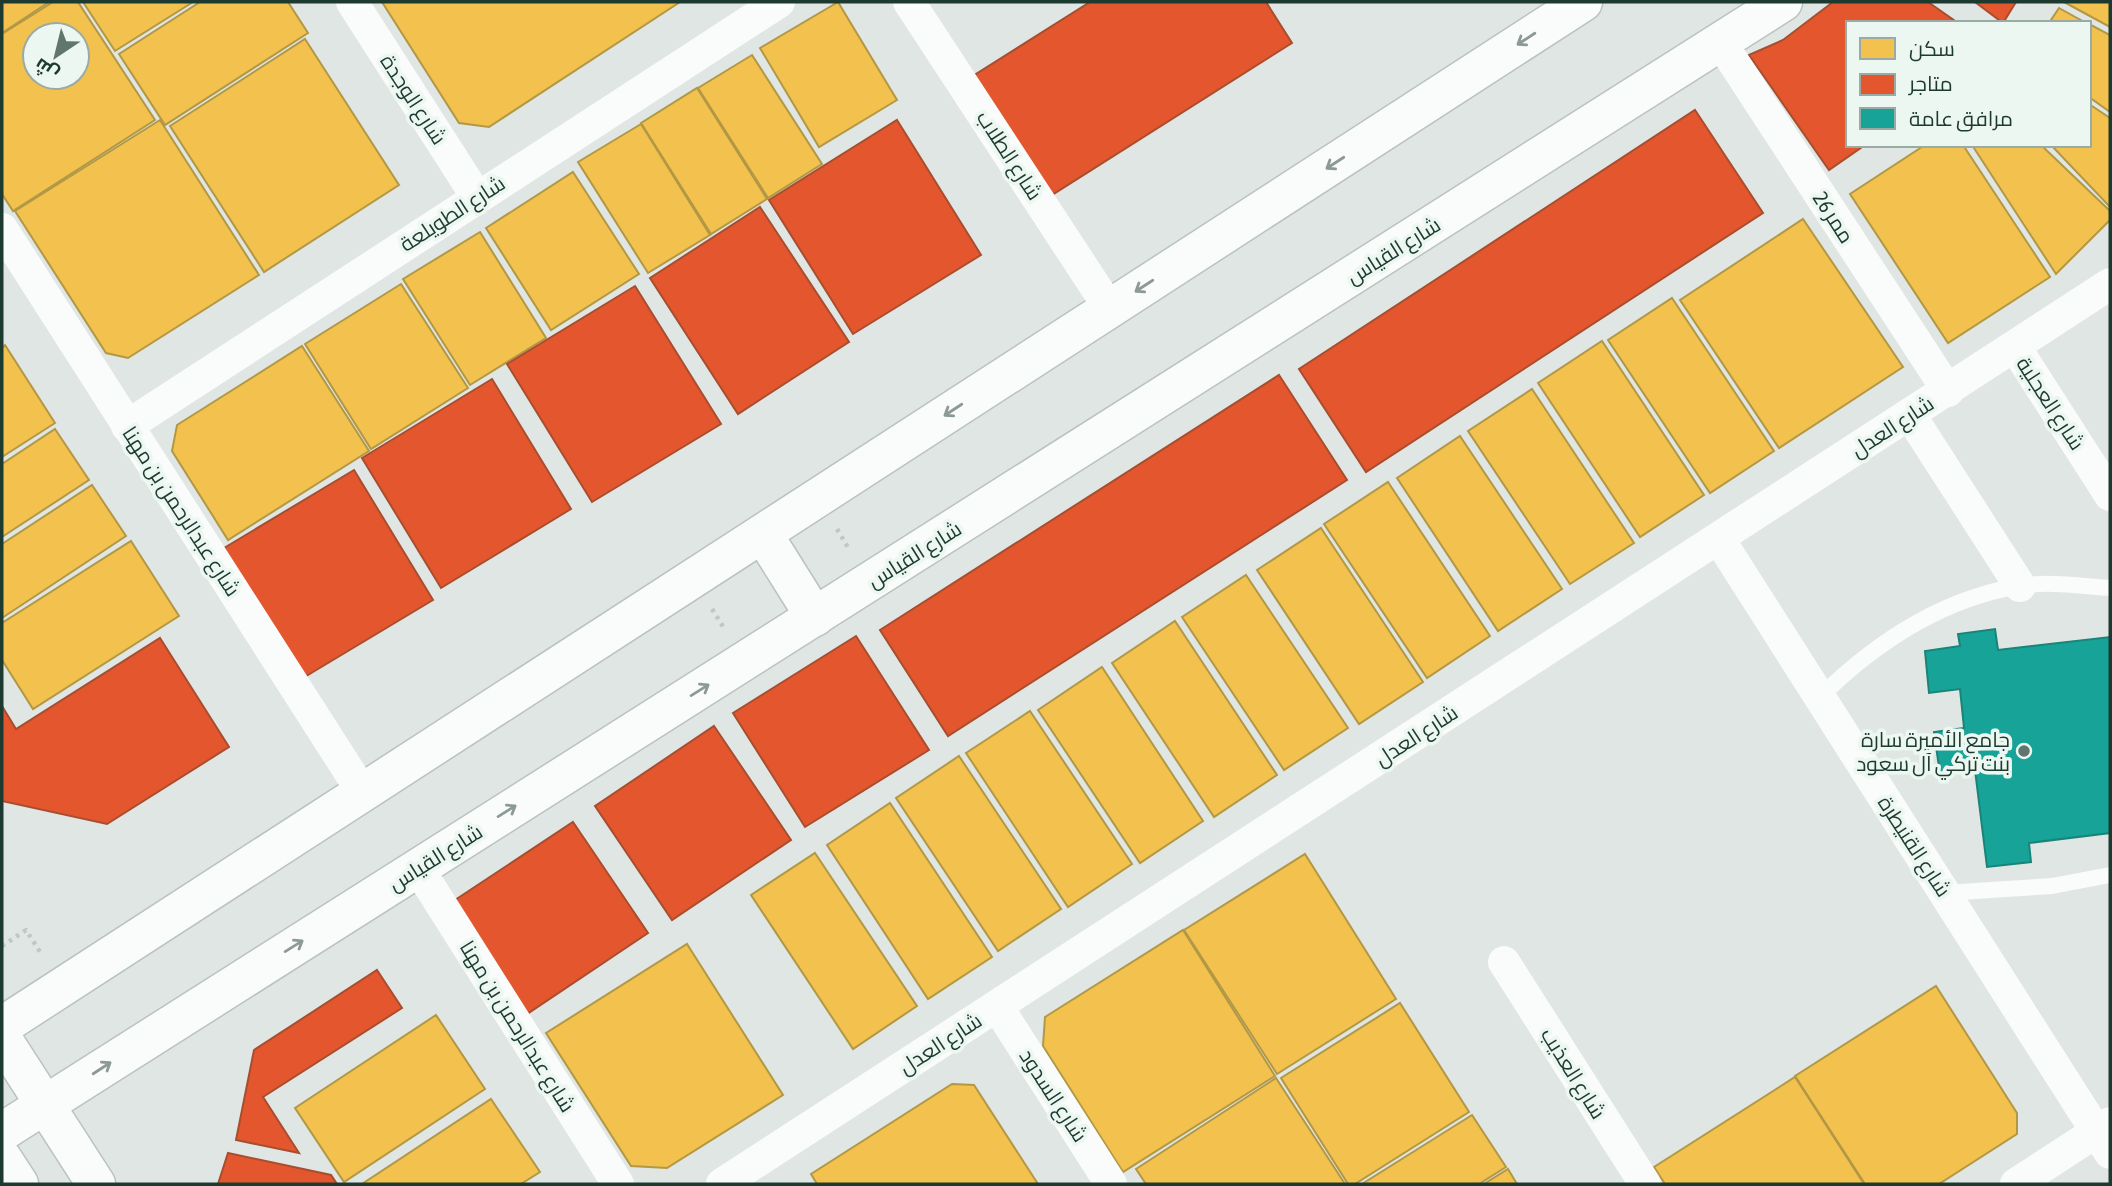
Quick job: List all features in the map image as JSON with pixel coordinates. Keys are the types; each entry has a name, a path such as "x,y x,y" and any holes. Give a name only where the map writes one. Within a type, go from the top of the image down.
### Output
{"street":[{"name":"شارع الوجدة","path":"352,2 477,197"},
{"name":"شارع الطويلعة","path":"127,426 779,2"},
{"name":"شارع الطلاب","path":"909,2 1110,309"},
{"path":"2,1026 1584,2"},
{"name":"شارع القياس","path":"2,1132 1783,2"},
{"name":"ممر 26","path":"1721,43 1948,391"},
{"name":"شارع عبدالرحمن بن مهنا","path":"2,229 363,793"},
{"name":"شارع العدل","path":"722,1184 2110,284"},
{"name":"شارع العجلية","path":"2015,347 2110,495"},
{"path":"1910,415 2020,586"},
{"path":"763,534 815,617"},
{"name":"شارع القنيطرة","path":"1720,538 1945,893 2106,1136"},
{"name":"شارع عبدالرحمن بن مهنا","path":"418,868 618,1184"},
{"name":"شارع العذيب","path":"1504,962 1645,1184"},
{"name":"شارع السدود","path":"997,1006 1111,1184"},
{"path":"2,1038 96,1184"},
{"path":"2015,1184 2106,1136"},
{"path":"2,1158 19,1184"}],"lane":[{"path":"1820,697 1877,647 1923,619 1963,602 2020,586 2110,588"},
{"path":"1945,893 2052,886 2110,875"}],"path":[{"path":"818,498 869,583"},
{"path":"693,578 745,662"}],"building: سكن":[{"path":"2,2 49,2 2,33"},
{"path":"53,2 78,2 90,21 23,21"},
{"path":"83,2 193,2 115,51"},
{"path":"200,2 288,2 308,33 165,125 119,54"},
{"path":"382,2 680,2 489,127 459,123"},
{"path":"838,2 897,100 819,147 760,48"},
{"path":"2064,2 2110,2 2110,27"},
{"path":"2059,8 2082,21 2050,21"},
{"path":"21,22 21,91 91,91 91,22 155,120 13,211 2,194 2,34"},
{"path":"2091,25 2110,35 2110,112 2091,98"},
{"path":"305,39 399,185 264,272 170,126"},
{"path":"752,55 822,164 768,198 698,88"},
{"path":"697,88 767,199 711,234 641,123"},
{"path":"2091,105 2110,118 2110,207 2053,147 2091,147"},
{"path":"160,120 259,275 128,358 106,353 15,211"},
{"path":"641,124 710,235 648,273 578,162"},
{"path":"1922,147 1964,147 2050,277 1948,343 1850,194"},
{"path":"1973,147 2043,147 2110,211 2110,220 2056,274"},
{"path":"573,172 639,274 551,330 486,228"},
{"path":"1803,219 1903,367 1779,448 1680,300"},
{"path":"480,232 546,338 470,385 403,279"},
{"path":"401,284 468,388 371,449 305,344"},
{"path":"1672,298 1774,451 1710,493 1608,340"},
{"path":"1602,341 1704,495 1640,537 1538,383"},
{"path":"5,345 55,423 2,457 2,348"},
{"path":"302,346 369,451 228,540 172,451 177,425"},
{"path":"1532,389 1634,543 1570,584 1468,431"},
{"path":"55,429 89,480 2,537 2,464"},
{"path":"1460,436 1562,589 1498,631 1397,478"},
{"path":"1388,482 1490,636 1427,678 1324,524"},
{"path":"92,485 126,536 2,618 2,544"},
{"path":"1321,528 1423,682 1359,724 1257,570"},
{"path":"131,541 179,616 33,709 2,660 2,623"},
{"path":"1246,575 1348,728 1284,770 1182,617"},
{"path":"1175,621 1277,775 1214,817 1112,663"},
{"path":"1102,667 1203,821 1140,863 1038,710"},
{"path":"1030,711 1132,864 1068,907 966,753"},
{"path":"959,756 1061,909 998,951 896,798"},
{"path":"890,803 992,957 928,999 827,845"},
{"path":"815,853 917,1006 853,1049 751,895"},
{"path":"1305,854 1396,999 1277,1074 1184,930"},
{"path":"1183,930 1275,1076 1123,1172 1043,1046 1045,1017"},
{"path":"687,944 783,1095 667,1168 631,1166 546,1033"},
{"path":"1936,986 2017,1113 2017,1134 1939,1184 1865,1184 1795,1076"},
{"path":"1400,1003 1469,1112 1355,1184 1348,1184 1281,1078"},
{"path":"436,1015 485,1089 344,1182 295,1108"},
{"path":"1795,1077 1864,1184 1665,1184 1654,1167"},
{"path":"1276,1078 1345,1184 1146,1184 1136,1169"},
{"path":"952,1084 974,1085 1038,1184 817,1184 811,1174"},
{"path":"491,1099 540,1172 521,1184 362,1184"},
{"path":"1472,1115 1506,1167 1479,1184 1362,1184"},
{"path":"1508,1169 1517,1184 1484,1184"}],"building: متاجر":[{"path":"1090,2 1266,2 1292,43 1044,200 968,79"},
{"path":"1833,2 1928,2 1955,21 1846,21 1846,147 1862,147 1829,170 1749,55 1783,40"},
{"path":"1975,2 2016,2 2004,21 2000,21"},
{"path":"1695,110 1763,213 1366,472 1299,369"},
{"path":"897,120 981,255 853,334 769,200"},
{"path":"760,207 849,342 738,414 650,278"},
{"path":"635,286 721,424 592,502 507,364"},
{"path":"1279,375 1347,480 948,736 880,630"},
{"path":"492,379 571,509 441,588 362,458"},
{"path":"354,470 433,600 303,678 224,548"},
{"path":"856,636 929,750 805,827 733,713"},
{"path":"160,638 229,747 107,824 2,801 2,706 16,729"},
{"path":"714,726 791,840 672,920 595,806"},
{"path":"573,822 648,933 527,1014 452,902"},
{"path":"377,970 402,1008 263,1097 299,1153 236,1140 254,1050"},
{"path":"228,1153 331,1175 337,1184 218,1184"}],"building: مرافق عامة":[{"name":"جامع الأميرة سارة بنت تركي آل سعود","path":"1995,629 1998,650 2110,637 2110,833 2029,843 2031,862 1987,867 1975,770 1940,774 1934,732 1964,728 1960,689 1929,693 1925,651 1960,646 1958,634"}],"place":[{"name":"جامع الأميرة سارة بنت تركي آل سعود","path":"2024,751"}]}
